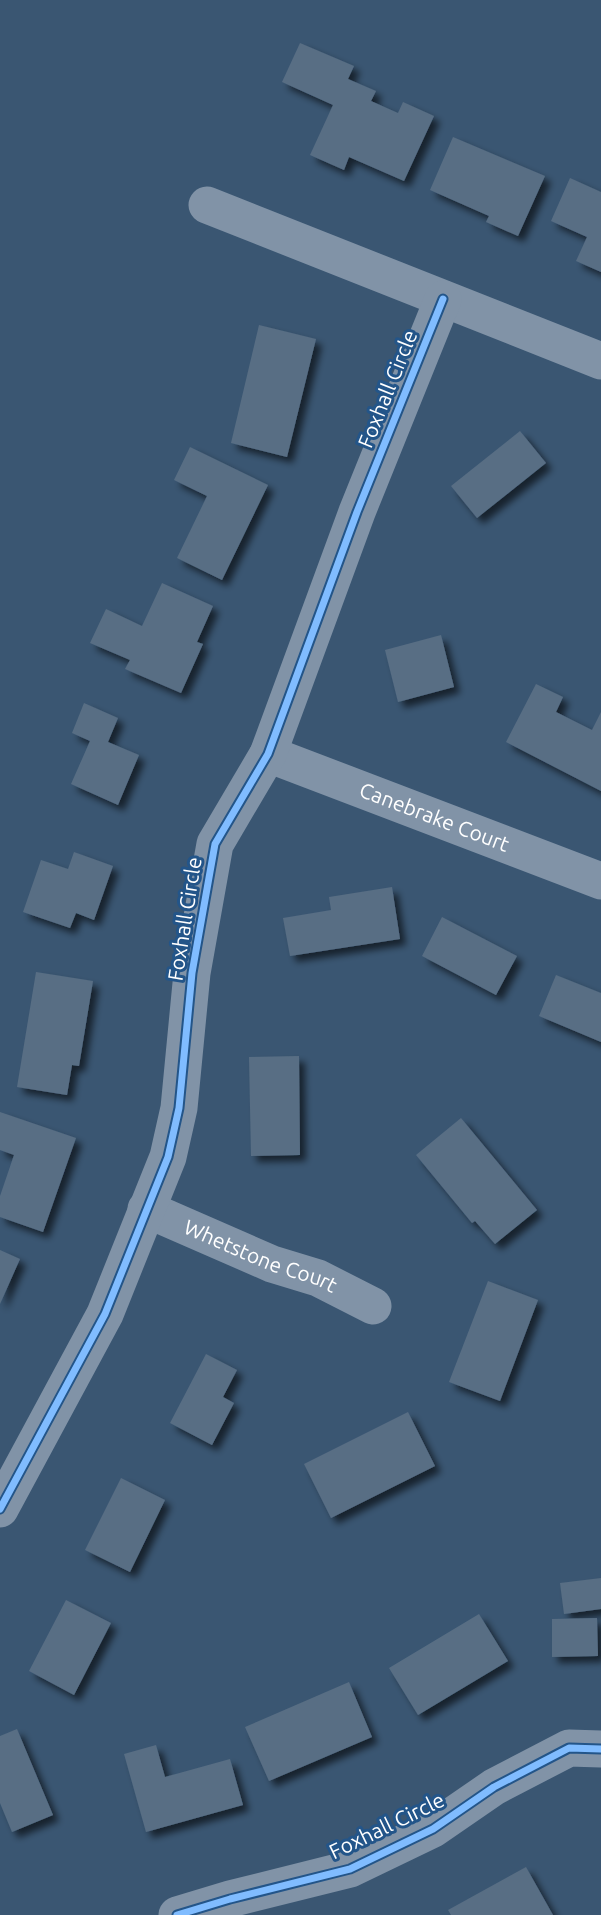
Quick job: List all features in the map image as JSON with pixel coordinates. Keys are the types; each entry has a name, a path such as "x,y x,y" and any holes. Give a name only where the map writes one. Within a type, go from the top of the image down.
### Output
{"street":[{"path":"207,205 601,361"},
{"name":"Foxhall Circle","path":"0,1509 105,1314 168,1157 179,1108 192,972 215,844 268,754 357,512 443,299"},
{"name":"Canebrake Court","path":"268,754 601,881"},
{"name":"Whetstone Court","path":"146,1209 272,1264 318,1278 373,1306"},
{"name":"Foxhall Circle","path":"177,1915 350,1869 433,1829 494,1787 569,1748 601,1749"}],"building":[{"path":"300,43 354,66 348,79 376,91 371,101 398,113 403,102 434,116 404,181 349,157 344,170 310,155 333,105 282,82"},
{"path":"453,137 545,176 518,236 486,222 489,216 430,190"},
{"path":"570,178 601,192 601,272 576,261 587,237 551,221"},
{"path":"259,325 316,339 287,457 231,443"},
{"path":"520,431 546,463 477,518 451,486"},
{"path":"190,447 268,485 222,580 177,558 207,496 174,480"},
{"path":"162,583 213,606 197,642 203,644 181,693 125,669 130,660 90,643 106,609 142,626"},
{"path":"441,635 454,687 398,702 385,650"},
{"path":"536,684 563,697 556,712 592,730 601,712 601,791 506,742"},
{"path":"84,703 118,718 108,742 139,755 118,805 71,784 90,741 72,733"},
{"path":"74,852 113,866 94,920 76,913 70,928 23,912 41,860 68,869"},
{"path":"392,887 400,939 290,956 283,918 331,910 329,897"},
{"path":"442,917 517,956 496,995 422,956"},
{"path":"36,972 93,981 79,1066 72,1065 67,1095 17,1087"},
{"path":"556,975 601,993 601,1042 539,1016"},
{"path":"299,1056 300,1155 251,1156 249,1057"},
{"path":"0,1112 76,1138 43,1232 0,1217 0,1196 14,1155 0,1150"},
{"path":"461,1118 537,1210 495,1244 475,1221 472,1223 416,1155"},
{"path":"0,1250 20,1259 0,1304"},
{"path":"488,1281 538,1300 500,1401 449,1382"},
{"path":"206,1354 237,1370 223,1397 234,1403 212,1445 170,1423"},
{"path":"408,1412 435,1466 331,1518 304,1464"},
{"path":"121,1478 165,1500 130,1572 85,1550"},
{"path":"601,1578 601,1609 564,1614 560,1583"},
{"path":"66,1600 111,1623 74,1695 29,1671"},
{"path":"479,1614 508,1661 418,1715 389,1668"},
{"path":"597,1618 598,1656 552,1657 552,1619"},
{"path":"349,1682 372,1737 269,1781 245,1727"},
{"path":"17,1729 53,1815 12,1832 0,1803 0,1736"},
{"path":"156,1745 165,1777 230,1759 243,1805 146,1832 124,1754"},
{"path":"526,1867 553,1915 451,1915 448,1910"}],"cycle path":[{"path":"0,1509 105,1314 168,1157 179,1108 192,973 215,844 268,754 357,512 443,299"},
{"path":"177,1915 350,1869 433,1829 494,1787 569,1748 601,1749"}]}
